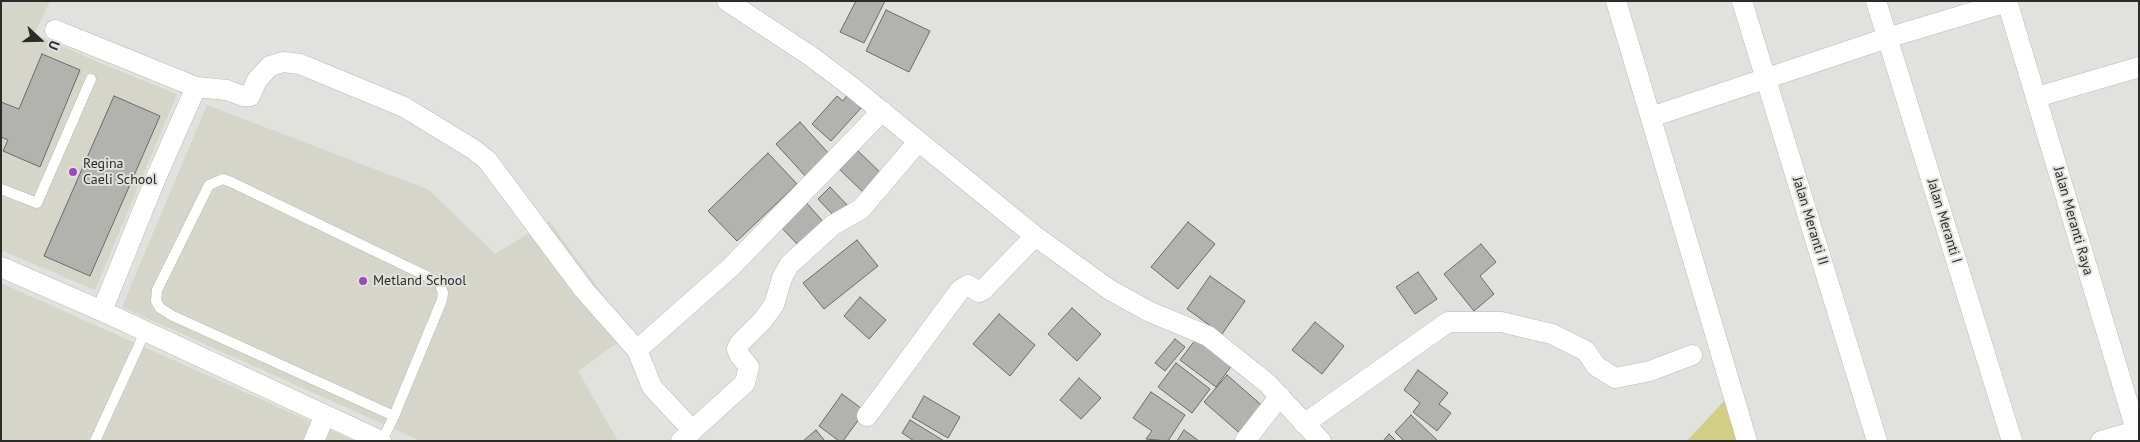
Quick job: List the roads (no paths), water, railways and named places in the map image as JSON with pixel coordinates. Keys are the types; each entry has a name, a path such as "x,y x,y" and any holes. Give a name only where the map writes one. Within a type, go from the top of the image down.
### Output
{"street":[{"path":"726,1 812,57 882,111 1035,236 1110,290 1150,312 1208,336 1280,396 1321,441"},
{"path":"1616,1 1747,441"},
{"name":"Jalan Meranti II","path":"1742,1 1877,441"},
{"name":"Jalan Meranti I","path":"1876,1 2012,441"},
{"path":"1651,117 1887,38 2007,2"},
{"name":"Jalan Meranti Raya","path":"2007,2 2137,434"},
{"path":"55,30 196,87 227,90 243,96 250,96 257,80 270,66 284,62 300,64 411,112 487,160 584,290 637,350 652,387 687,436 732,396 748,378 748,363 740,356 737,349 740,343 762,321 774,305 782,278 789,265 833,225 860,209 918,142"},
{"path":"2037,97 2139,67"},
{"path":"102,311 155,180 196,87"},
{"path":"637,350 731,267 882,111"},
{"path":"867,416 960,290 968,285 979,292 983,290 1035,236"},
{"path":"1,267 102,311 382,441"},
{"path":"1304,424 1448,322 1501,322 1552,334 1586,352 1596,366 1616,378 1650,371 1692,355"},
{"path":"1245,441 1280,396"},
{"path":"314,441 325,415"},
{"path":"2101,441 2137,434"}],"lane":[{"path":"1,189 37,203 92,79"},
{"path":"382,441 394,416 442,300 443,293 439,282 223,179 209,184 157,290 156,301 160,308 173,316 394,416"},
{"path":"95,441 144,332"}],"place":[{"name":"Regina Caeli School","path":"73,172"},
{"name":"Metland School","path":"363,281"}]}
